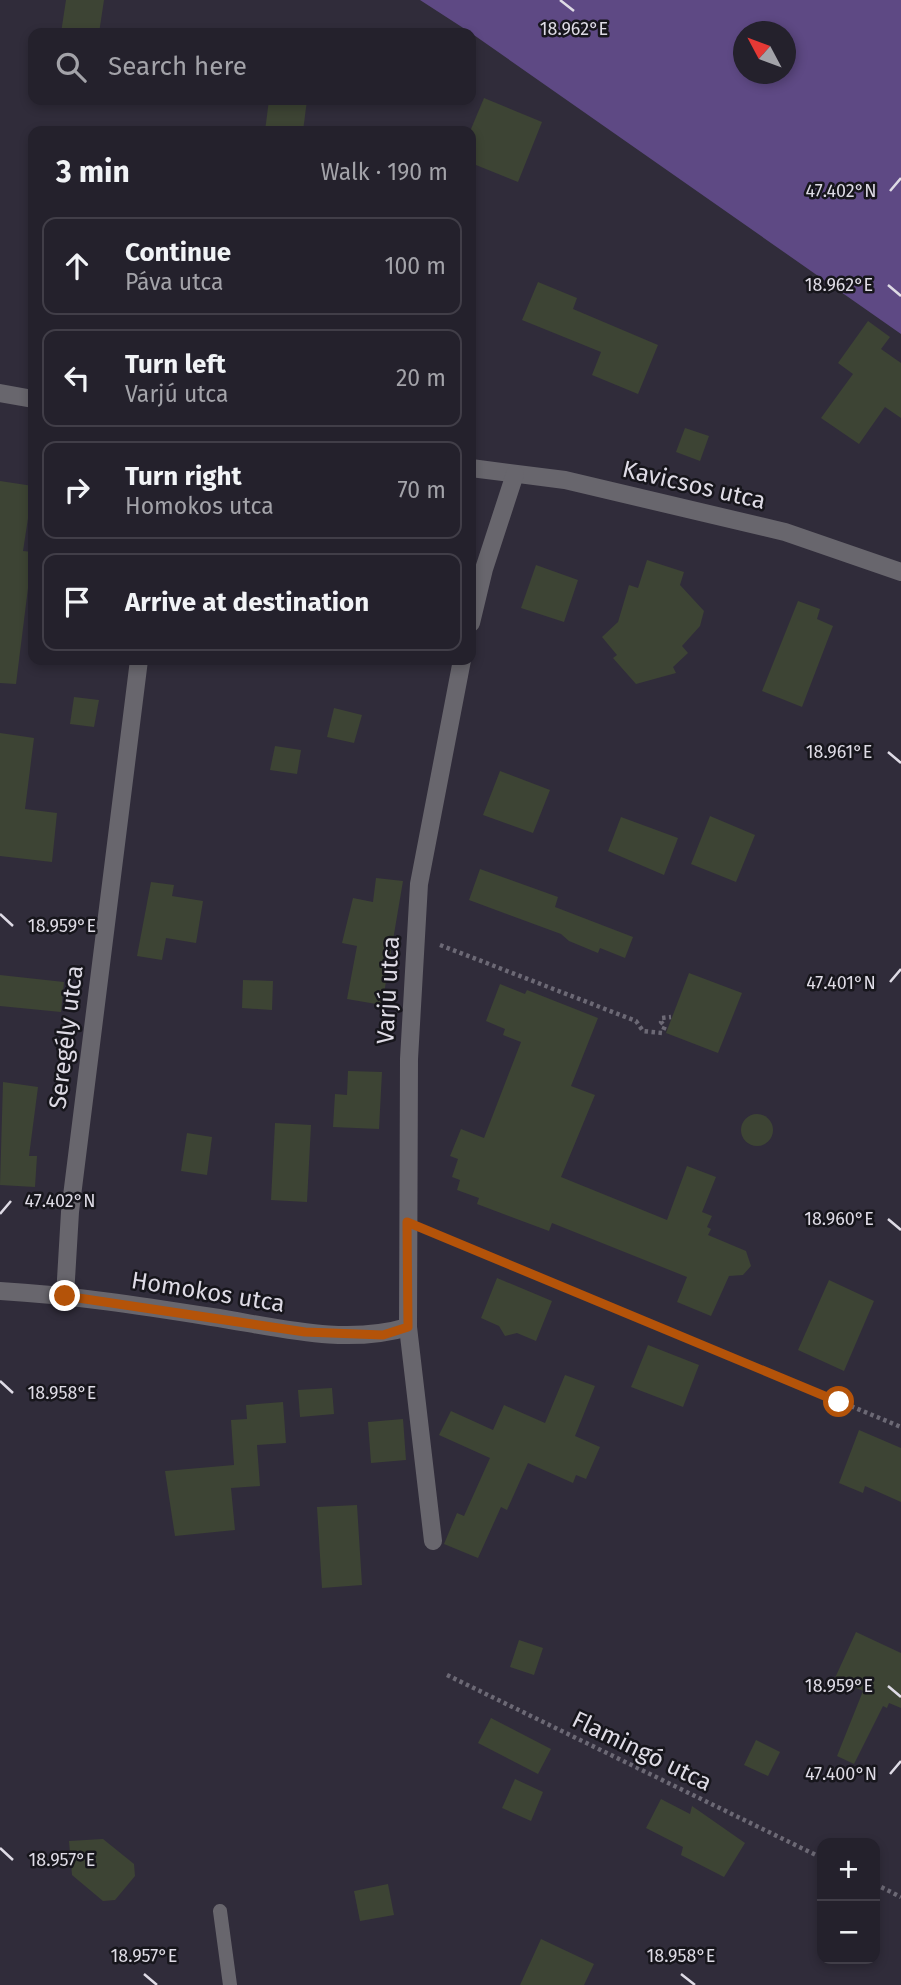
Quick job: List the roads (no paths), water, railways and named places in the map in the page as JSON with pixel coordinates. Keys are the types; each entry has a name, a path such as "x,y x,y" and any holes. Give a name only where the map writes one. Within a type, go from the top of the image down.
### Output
{"street":[{"path":"0,393 28,398"},
{"name":"Kavicsos utca","path":"476,469 565,480 785,531 901,572"},
{"path":"477,564 514,474"},
{"name":"Seregély utca","path":"65,1296 69,1212 138,665"},
{"name":"Varjú utca","path":"433,1541 408,1327 409,1059 419,884 461,665"},
{"name":"Homokos utca","path":"0,1291 65,1296 305,1332 383,1335 408,1327"}],"lane":[{"path":"220,1911 230,1985"}]}
